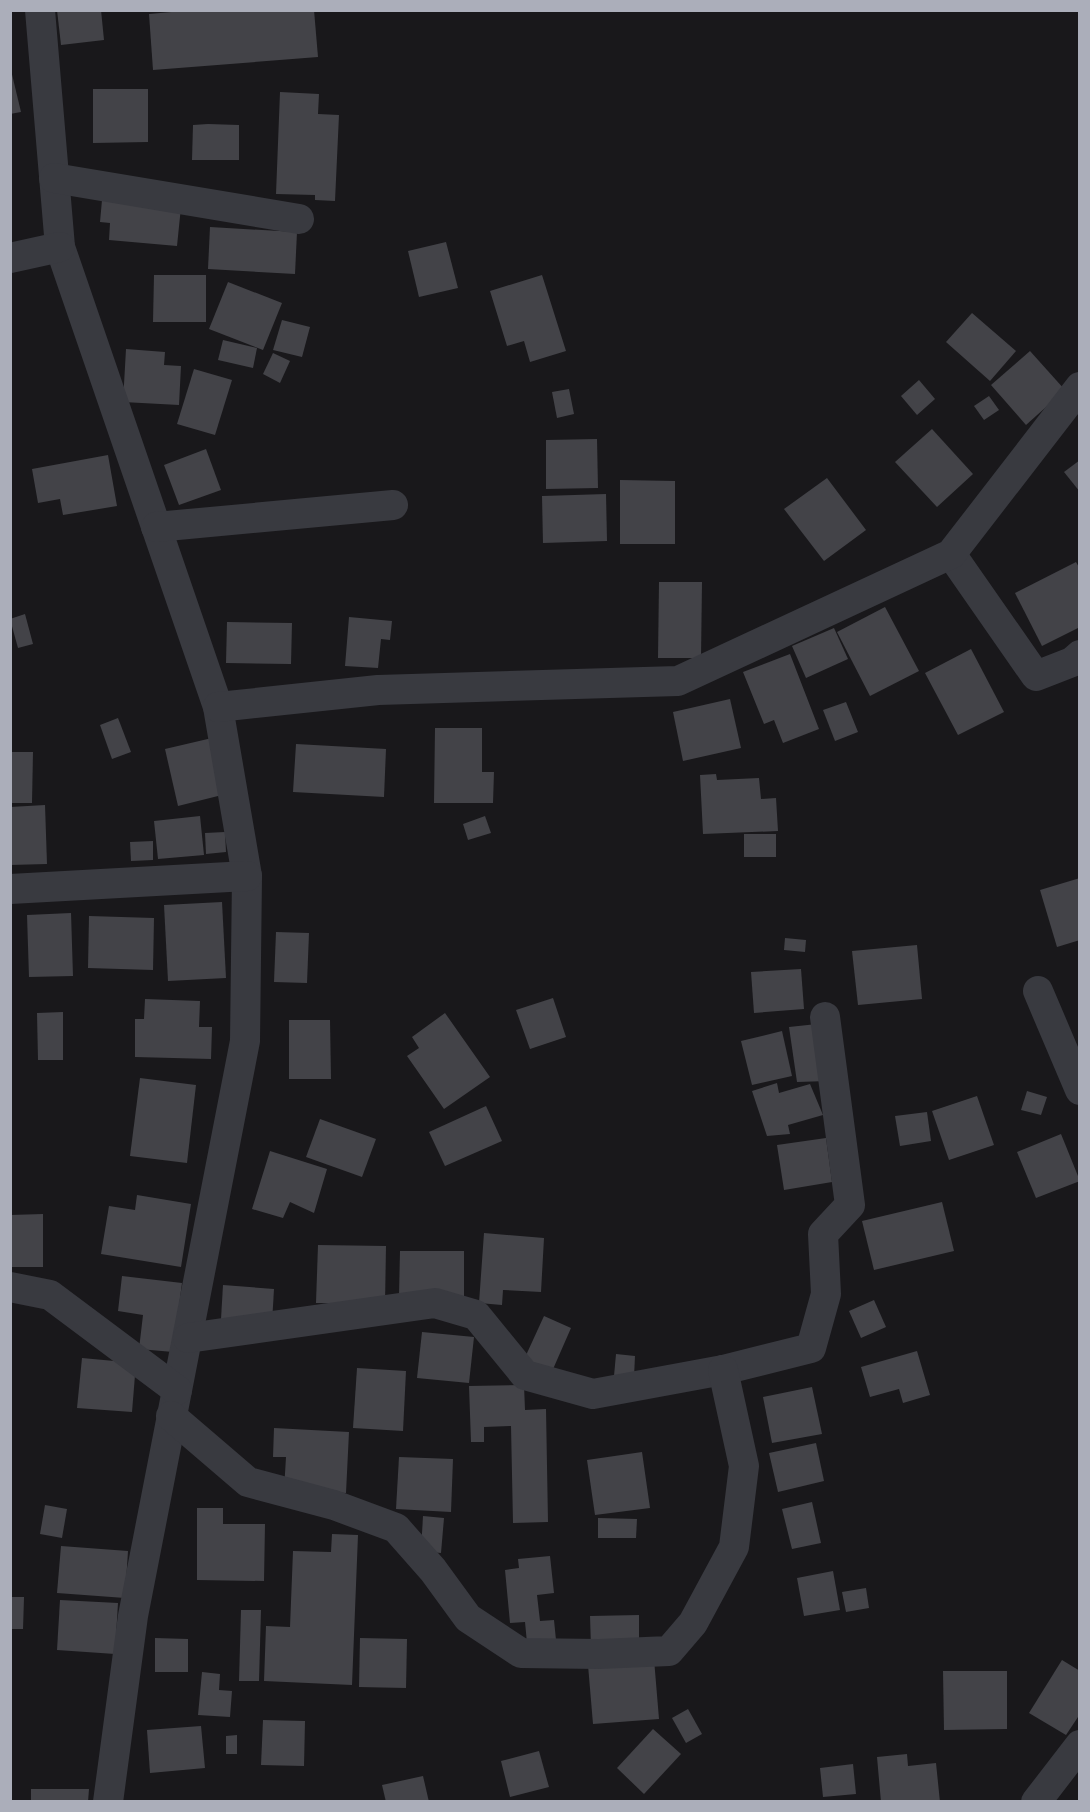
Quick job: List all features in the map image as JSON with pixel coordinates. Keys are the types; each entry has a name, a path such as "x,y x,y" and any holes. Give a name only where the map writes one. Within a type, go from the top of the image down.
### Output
{"street":[{"path":"40,10 60,247 218,707 247,876 245,1041 133,1616 108,1802"},
{"path":"54,178 299,219"},
{"path":"10,258 60,247"},
{"path":"218,707 378,690 678,681 951,554 1080,387"},
{"path":"156,527 393,505"},
{"path":"951,554 1036,676 1072,662 1080,655"},
{"path":"10,889 247,876"},
{"path":"1038,991 1080,1090"},
{"path":"188,1338 435,1303 476,1315 525,1375 593,1394 723,1370 811,1348 826,1294 824,1234 850,1205 825,1017"},
{"path":"10,1287 50,1295 174,1403 248,1482 334,1505 396,1528 433,1570 468,1618 521,1653 599,1654 669,1651 693,1623 734,1547 744,1466 723,1370"},
{"path":"1036,1802 1080,1745"}],"building":[{"path":"57,10 101,10 104,40 61,45"},
{"path":"194,10 314,10 318,57 153,70 149,14"},
{"path":"10,66 21,112 10,114"},
{"path":"93,89 148,89 148,142 93,143"},
{"path":"280,92 319,94 318,114 339,115 335,201 315,200 315,195 276,194"},
{"path":"193,125 239,125 239,160 192,160"},
{"path":"102,200 181,207 177,246 109,240 110,223 100,222"},
{"path":"210,227 297,232 295,274 208,269"},
{"path":"446,242 458,288 419,297 408,251"},
{"path":"154,275 206,275 206,322 153,322"},
{"path":"542,275 566,351 530,362 524,341 507,346 490,291"},
{"path":"228,282 282,303 263,350 209,329"},
{"path":"972,313 1016,351 990,381 946,342"},
{"path":"282,320 310,327 302,357 273,350"},
{"path":"223,340 257,348 253,368 218,360"},
{"path":"126,349 165,352 164,365 181,366 179,405 123,402"},
{"path":"1030,351 1065,390 1026,425 991,385"},
{"path":"273,353 290,361 280,383 263,374"},
{"path":"194,369 232,380 215,435 177,424"},
{"path":"919,380 935,399 917,415 901,396"},
{"path":"569,389 574,414 557,418 552,392"},
{"path":"989,396 999,410 984,420 974,406"},
{"path":"932,429 973,474 937,507 895,462"},
{"path":"597,439 598,488 546,489 546,440"},
{"path":"206,449 221,490 179,505 164,465"},
{"path":"108,455 117,506 63,515 60,499 38,503 32,469"},
{"path":"1080,460 1080,492 1064,472"},
{"path":"827,478 866,530 824,561 784,509"},
{"path":"620,480 675,481 675,544 620,544"},
{"path":"606,494 607,541 543,543 542,496"},
{"path":"1076,562 1080,569 1080,627 1042,646 1015,593"},
{"path":"659,582 702,582 701,658 658,658"},
{"path":"885,607 919,671 870,696 837,632"},
{"path":"25,614 33,644 18,648 10,619"},
{"path":"349,617 392,621 390,640 381,639 378,668 345,666"},
{"path":"227,622 292,623 291,664 226,663"},
{"path":"834,628 848,659 806,678 792,646"},
{"path":"971,649 1004,712 958,735 925,673"},
{"path":"790,654 819,729 783,743 774,720 764,724 743,672"},
{"path":"730,699 741,748 683,761 673,712"},
{"path":"846,702 858,732 835,741 823,710"},
{"path":"118,718 131,752 112,759 100,725"},
{"path":"435,728 482,728 482,772 494,772 493,803 434,803"},
{"path":"212,738 226,794 178,806 165,749"},
{"path":"296,744 386,749 384,797 293,792"},
{"path":"10,752 33,752 32,803 10,803"},
{"path":"716,774 717,780 759,778 761,799 776,798 778,831 703,834 700,775"},
{"path":"45,805 47,864 10,865 10,807"},
{"path":"200,816 204,855 158,859 154,821"},
{"path":"485,816 491,833 468,840 463,824"},
{"path":"225,832 226,852 206,854 205,833"},
{"path":"744,834 776,834 776,857 744,857"},
{"path":"153,841 153,860 131,861 130,842"},
{"path":"1080,878 1080,940 1057,947 1040,890"},
{"path":"222,902 226,978 168,981 164,905"},
{"path":"71,913 73,976 29,977 27,915"},
{"path":"89,916 154,918 153,970 88,968"},
{"path":"276,932 309,933 307,983 274,982"},
{"path":"785,938 806,940 805,952 784,950"},
{"path":"917,945 922,999 858,1005 852,951"},
{"path":"801,969 804,1009 754,1013 751,972"},
{"path":"553,998 566,1037 530,1049 516,1010"},
{"path":"145,999 200,1001 199,1027 212,1027 211,1059 135,1057 135,1019 144,1019"},
{"path":"63,1012 63,1060 38,1060 37,1013"},
{"path":"445,1013 490,1077 444,1109 407,1056 419,1048 412,1037"},
{"path":"289,1020 330,1020 331,1079 289,1079"},
{"path":"817,1024 828,1081 797,1082 789,1027"},
{"path":"782,1031 792,1076 752,1085 741,1041"},
{"path":"140,1078 196,1085 187,1163 130,1156"},
{"path":"777,1083 779,1093 810,1084 823,1115 788,1125 790,1134 767,1136 752,1091"},
{"path":"1027,1091 1047,1097 1041,1115 1021,1110"},
{"path":"977,1096 994,1145 949,1160 932,1111"},
{"path":"486,1106 502,1141 445,1166 429,1132"},
{"path":"927,1112 931,1141 900,1146 895,1116"},
{"path":"320,1119 376,1139 362,1177 306,1157"},
{"path":"1061,1134 1080,1181 1036,1198 1017,1152"},
{"path":"826,1138 832,1182 784,1190 777,1145"},
{"path":"270,1151 327,1169 314,1213 290,1202 283,1218 252,1209"},
{"path":"137,1195 191,1204 181,1267 101,1254 109,1206 135,1210"},
{"path":"942,1202 954,1251 874,1270 862,1221"},
{"path":"43,1214 43,1267 10,1267 10,1215"},
{"path":"484,1233 544,1238 541,1292 503,1290 502,1305 479,1303"},
{"path":"318,1245 386,1246 385,1304 316,1303"},
{"path":"400,1251 464,1251 464,1297 399,1296"},
{"path":"122,1276 182,1283 173,1352 139,1349 143,1315 118,1311"},
{"path":"223,1285 274,1289 272,1323 221,1319"},
{"path":"874,1300 886,1327 861,1338 849,1311"},
{"path":"544,1316 571,1328 550,1376 522,1364"},
{"path":"422,1332 474,1337 469,1383 417,1378"},
{"path":"917,1351 930,1395 903,1403 899,1389 870,1397 861,1367"},
{"path":"616,1354 635,1356 634,1377 614,1376"},
{"path":"82,1358 136,1363 132,1412 77,1408"},
{"path":"357,1368 406,1371 403,1431 353,1428"},
{"path":"524,1385 525,1410 546,1409 548,1522 513,1523 511,1426 484,1427 484,1442 471,1442 469,1386"},
{"path":"812,1387 822,1434 772,1443 763,1397"},
{"path":"274,1428 349,1432 346,1493 284,1490 286,1457 273,1457"},
{"path":"816,1443 824,1481 778,1492 769,1453"},
{"path":"642,1452 650,1508 595,1515 587,1460"},
{"path":"399,1457 453,1459 451,1512 396,1509"},
{"path":"812,1502 821,1543 792,1549 782,1509"},
{"path":"45,1505 67,1509 62,1538 40,1534"},
{"path":"197,1508 223,1508 223,1524 265,1524 264,1581 197,1580"},
{"path":"423,1516 444,1518 441,1553 421,1551"},
{"path":"598,1518 637,1519 636,1538 598,1538"},
{"path":"332,1534 358,1535 352,1685 264,1681 266,1626 290,1627 293,1551 331,1552"},
{"path":"61,1546 128,1551 125,1598 57,1593"},
{"path":"550,1556 554,1593 537,1595 540,1621 554,1620 556,1640 527,1643 525,1622 510,1623 505,1570 519,1568 518,1559"},
{"path":"833,1571 840,1610 804,1616 797,1578"},
{"path":"866,1588 869,1608 846,1612 842,1592"},
{"path":"10,1597 24,1597 23,1629 10,1629"},
{"path":"60,1600 118,1603 115,1654 57,1650"},
{"path":"241,1610 261,1610 259,1681 239,1681"},
{"path":"639,1615 639,1647 591,1648 590,1616"},
{"path":"155,1638 188,1639 188,1672 155,1672"},
{"path":"360,1638 407,1639 406,1688 359,1687"},
{"path":"654,1659 659,1719 593,1724 588,1665"},
{"path":"1062,1660 1080,1671 1080,1714 1066,1735 1029,1713"},
{"path":"943,1671 1007,1671 1007,1729 944,1730"},
{"path":"202,1672 220,1674 219,1690 232,1691 230,1717 198,1715"},
{"path":"688,1709 702,1734 686,1743 672,1718"},
{"path":"263,1720 305,1721 304,1766 261,1765"},
{"path":"201,1726 205,1768 150,1773 147,1730"},
{"path":"653,1729 681,1754 644,1794 617,1768"},
{"path":"237,1735 237,1754 226,1754 226,1736"},
{"path":"539,1751 549,1787 510,1797 501,1761"},
{"path":"907,1754 908,1766 936,1763 940,1802 881,1802 877,1757"},
{"path":"853,1764 856,1794 823,1797 820,1768"},
{"path":"423,1776 429,1802 386,1802 382,1785"},
{"path":"31,1789 89,1789 88,1802 31,1802"}]}
